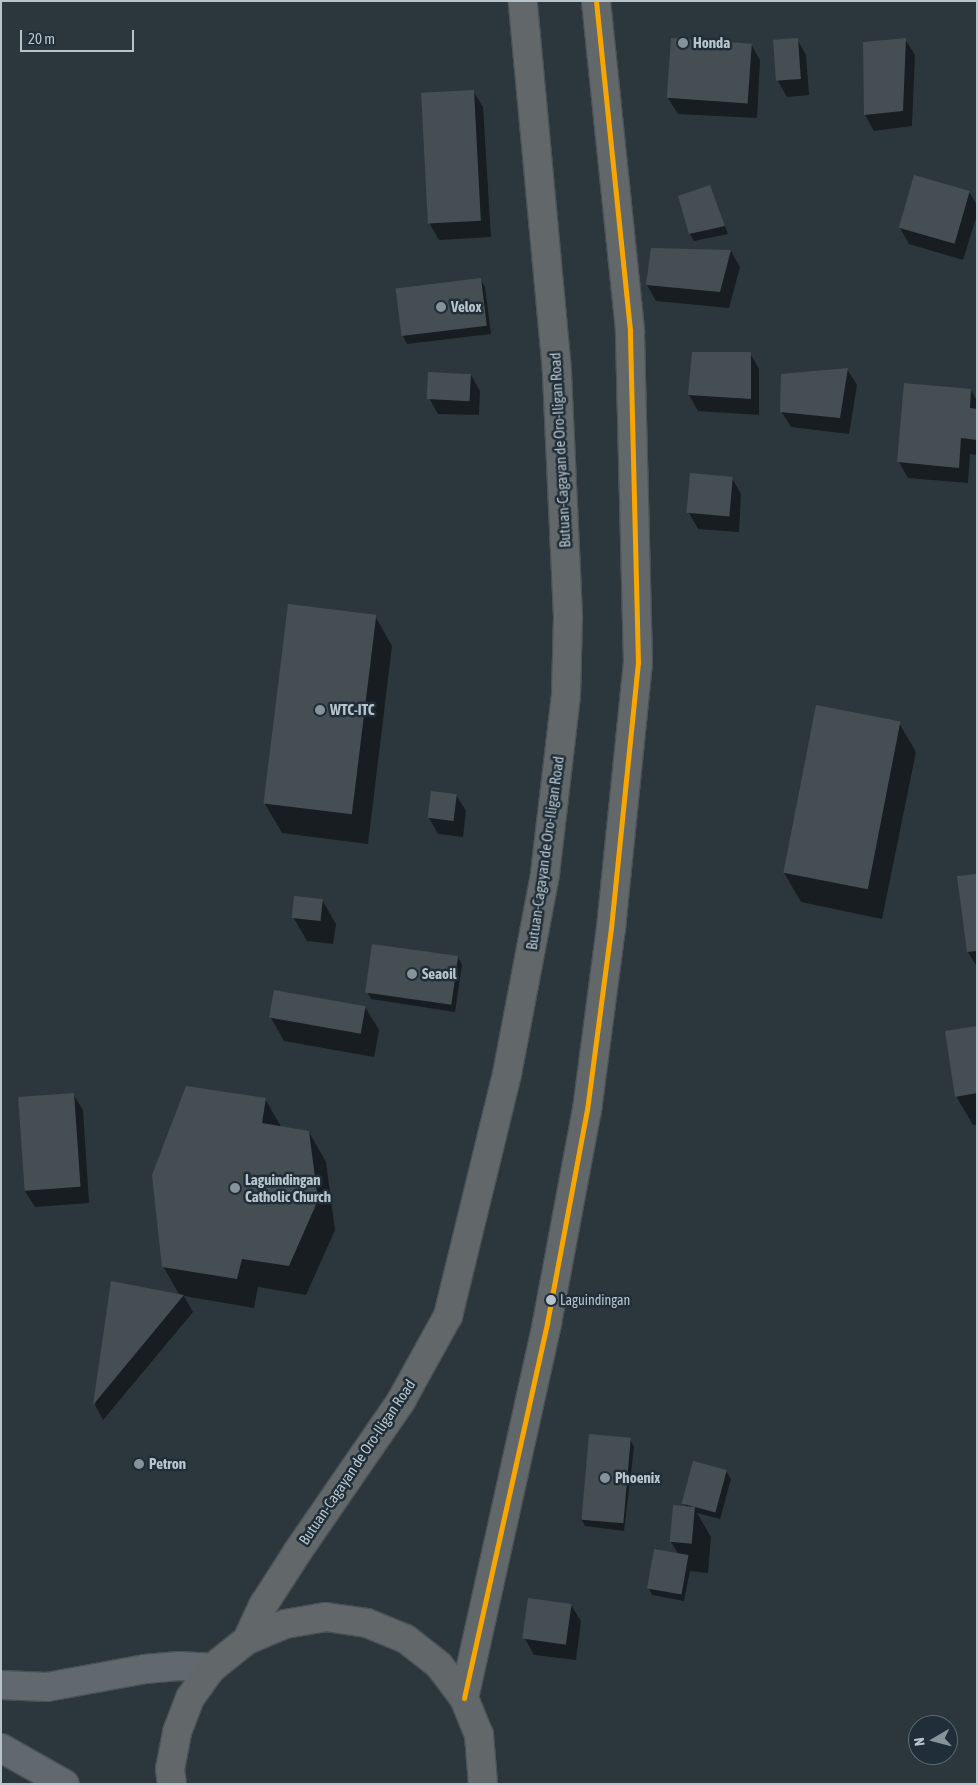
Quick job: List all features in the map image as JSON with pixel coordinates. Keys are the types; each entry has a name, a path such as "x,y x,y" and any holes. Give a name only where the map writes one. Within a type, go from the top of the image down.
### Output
{"highway":[{"name":"Butuan-Cagayan de Oro-Iligan Road","path":"247,1640 264,1604 298,1551 401,1401 448,1316 507,1074 545,874 566,694 568,616 557,371 523,1"},
{"path":"464,1698 547,1323 587,1110 611,928 638,663 630,330 596,1"},
{"path":"172,1784 170,1768 177,1732 190,1698 212,1668 247,1640 285,1624 326,1618 367,1623 406,1639 432,1660 464,1698 479,1735 483,1784"}],"main road":[{"path":"1,1685 47,1687 145,1669 179,1666 212,1668"},
{"path":"1,1748 65,1784"}],"building":[{"path":"671,38 752,44 748,104 667,98"},
{"path":"798,38 801,79 776,81 773,40"},
{"path":"906,38 903,111 864,115 863,42"},
{"path":"474,90 481,221 428,224 421,93"},
{"path":"914,175 970,191 955,244 899,228"},
{"path":"710,185 725,226 689,234 678,196"},
{"path":"651,248 731,250 720,292 646,285"},
{"name":"Velox","path":"481,278 487,326 401,336 396,288"},
{"path":"692,352 751,352 751,399 688,395"},
{"path":"848,368 840,418 780,412 781,374"},
{"path":"428,372 471,374 470,401 427,399"},
{"path":"904,383 971,389 970,408 977,409 977,440 961,438 959,468 897,462"},
{"path":"690,473 733,477 729,517 687,513"},
{"name":"WTC-ITC","path":"288,604 376,615 352,814 264,804"},
{"path":"816,705 900,721 868,889 783,873"},
{"path":"431,791 457,794 454,821 428,818"},
{"path":"977,874 977,951 967,952 957,876"},
{"path":"294,896 323,899 321,921 292,918"},
{"name":"Seaoil","path":"372,944 458,956 451,1005 365,993"},
{"path":"274,990 366,1006 361,1034 269,1018"},
{"path":"977,1026 977,1093 955,1097 945,1031"},
{"name":"Laguindingan Catholic Church","path":"186,1086 266,1098 262,1123 309,1131 318,1200 289,1266 242,1259 237,1279 162,1267 152,1175"},
{"path":"74,1093 81,1187 25,1191 18,1097"},
{"path":"111,1281 184,1295 93,1405"},
{"name":"Phoenix","path":"589,1434 631,1438 623,1523 582,1520"},
{"path":"693,1461 727,1470 715,1513 682,1504"},
{"path":"673,1505 695,1507 692,1544 670,1542"},
{"path":"654,1549 688,1555 682,1594 647,1588"},
{"path":"528,1598 572,1604 566,1645 522,1639"}],"transit line":[{"path":"464,1698 547,1323 587,1110 611,928 638,663 630,330 596,1"}],"place":[{"name":"Honda","path":"683,43"},
{"name":"Velox","path":"441,307"},
{"name":"WTC-ITC","path":"320,710"},
{"name":"Seaoil","path":"412,974"},
{"name":"Laguindingan Catholic Church","path":"235,1188"},
{"name":"Laguindingan","path":"551,1300"},
{"name":"Petron","path":"139,1464"},
{"name":"Phoenix","path":"605,1478"}]}
